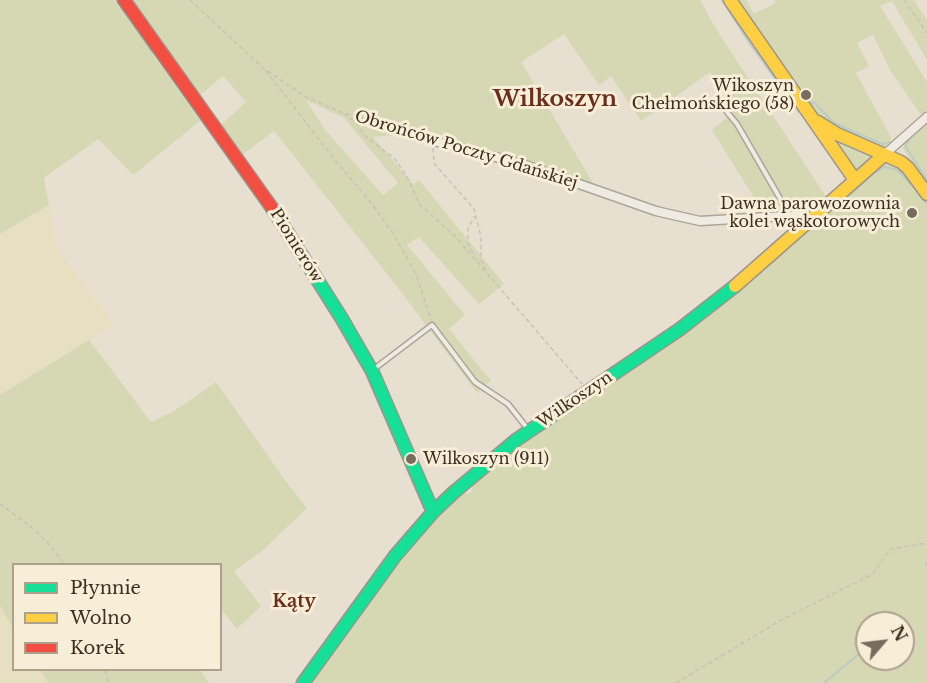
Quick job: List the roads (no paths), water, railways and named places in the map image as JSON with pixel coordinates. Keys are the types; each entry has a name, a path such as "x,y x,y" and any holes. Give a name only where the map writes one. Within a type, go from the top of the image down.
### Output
{"street":[{"name":"Pionierów","path":"124,0 283,224 372,371 433,512"},
{"path":"730,0 855,180"},
{"path":"809,113 826,129 901,162 927,194"},
{"path":"884,155 927,117"},
{"name":"Obrońców Poczty Gdańskiej","path":"435,141 522,164 656,211 700,221 789,215 803,215 811,219"},
{"name":"Wilkoszyn","path":"303,683 390,564 433,512 472,475 529,431 700,315 884,155"}],"lane":[{"path":"728,112 789,215"},
{"path":"372,371 432,325 475,382 508,404 529,431"}],"waterway":[{"path":"116,0 152,52"},
{"path":"722,0 748,41 799,112"},
{"path":"810,104 814,102 833,122 845,128 883,144 890,142"},
{"path":"912,135 905,146 927,180"},
{"path":"845,199 873,174 885,167 897,170 915,188"},
{"path":"922,197 927,204"},
{"path":"824,683 855,657"}],"place":[{"name":"Wikoszyn Chełmońskiego (58)","path":"806,95"},
{"name":"Dawna parowozownia kolei wąskotorowych","path":"912,213"},
{"name":"Wilkoszyn (911)","path":"411,459"}],"district":[{"name":"Wilkoszyn","path":"555,100"},
{"name":"Kąty","path":"294,602"}]}
